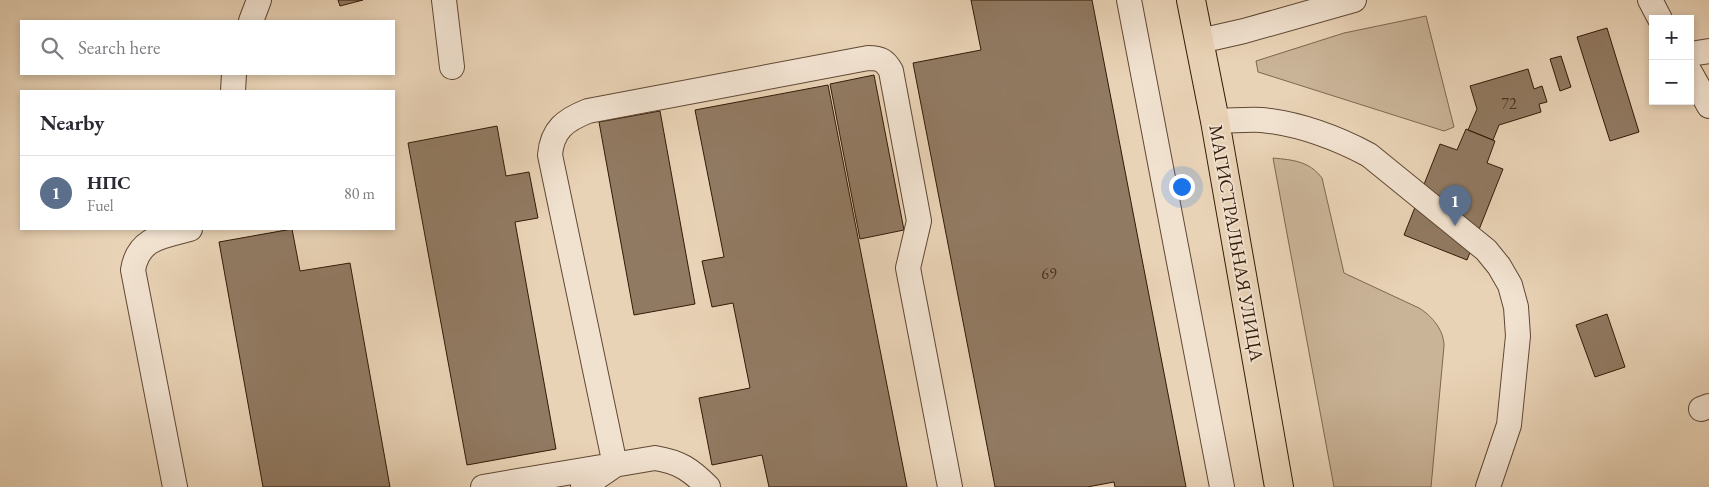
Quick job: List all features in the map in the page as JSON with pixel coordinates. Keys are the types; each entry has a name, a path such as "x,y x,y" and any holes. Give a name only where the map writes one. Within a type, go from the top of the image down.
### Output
{"main road":[{"name":"МАГИСТРАЛЬНАЯ УЛИЦА","path":"1191,0 1216,121 1279,487"}],"lane":[{"path":"251,20 259,0"},
{"path":"444,0 452,67"},
{"path":"1129,0 1222,487"},
{"path":"1200,41 1244,31 1354,0"},
{"path":"1650,0 1658,15"},
{"path":"1694,53 1709,51"},
{"path":"615,465 550,155 551,141 556,133 566,121 588,111 859,59 878,58 886,62 891,71 919,221 908,268 950,487"},
{"path":"233,90 234,75"},
{"path":"1694,79 1709,106"},
{"path":"1216,121 1262,120 1292,125 1315,130 1348,144 1368,155 1479,244 1499,266 1510,285 1516,307 1518,336 1509,425 1488,487"},
{"path":"175,487 133,270 140,249 149,242 159,237 186,230"},
{"path":"484,487 655,458 674,461 696,475 708,487"},
{"path":"583,487 615,465"}],"shaded area":[{"path":"1426,16 1454,127 1444,131 1258,72 1256,61 1344,33"},
{"path":"1273,158 1300,162 1312,168 1322,178 1344,273 1419,308 1433,319 1440,329 1444,346 1431,487 1334,487"}],"building":[{"path":"338,0 363,0 340,6"},
{"path":"971,0 1092,0 1186,487 1115,487 1114,482 1087,487 995,487 913,63 981,50"},
{"path":"1607,28 1639,132 1610,141 1577,37"},
{"path":"1561,56 1571,87 1560,91 1550,59"},
{"path":"1528,69 1534,89 1542,86 1547,102 1539,104 1541,112 1499,125 1493,140 1468,130 1477,109 1470,86"},
{"path":"874,75 904,230 860,239 830,84"},
{"path":"828,85 907,487 769,487 762,455 712,465 699,398 750,388 733,303 712,307 702,261 724,257 695,110"},
{"path":"660,111 695,304 634,315 599,122"},
{"path":"497,126 506,176 529,172 538,218 515,222 556,449 467,465 408,143"},
{"path":"1466,129 1495,141 1487,163 1503,169 1467,260 1404,235 1440,144 1457,150"},
{"path":"292,230 300,271 350,263 390,487 263,487 219,242"},
{"path":"1607,314 1625,367 1595,377 1576,325"}],"place":[{"name":"НПС","path":"1455,226"}]}
